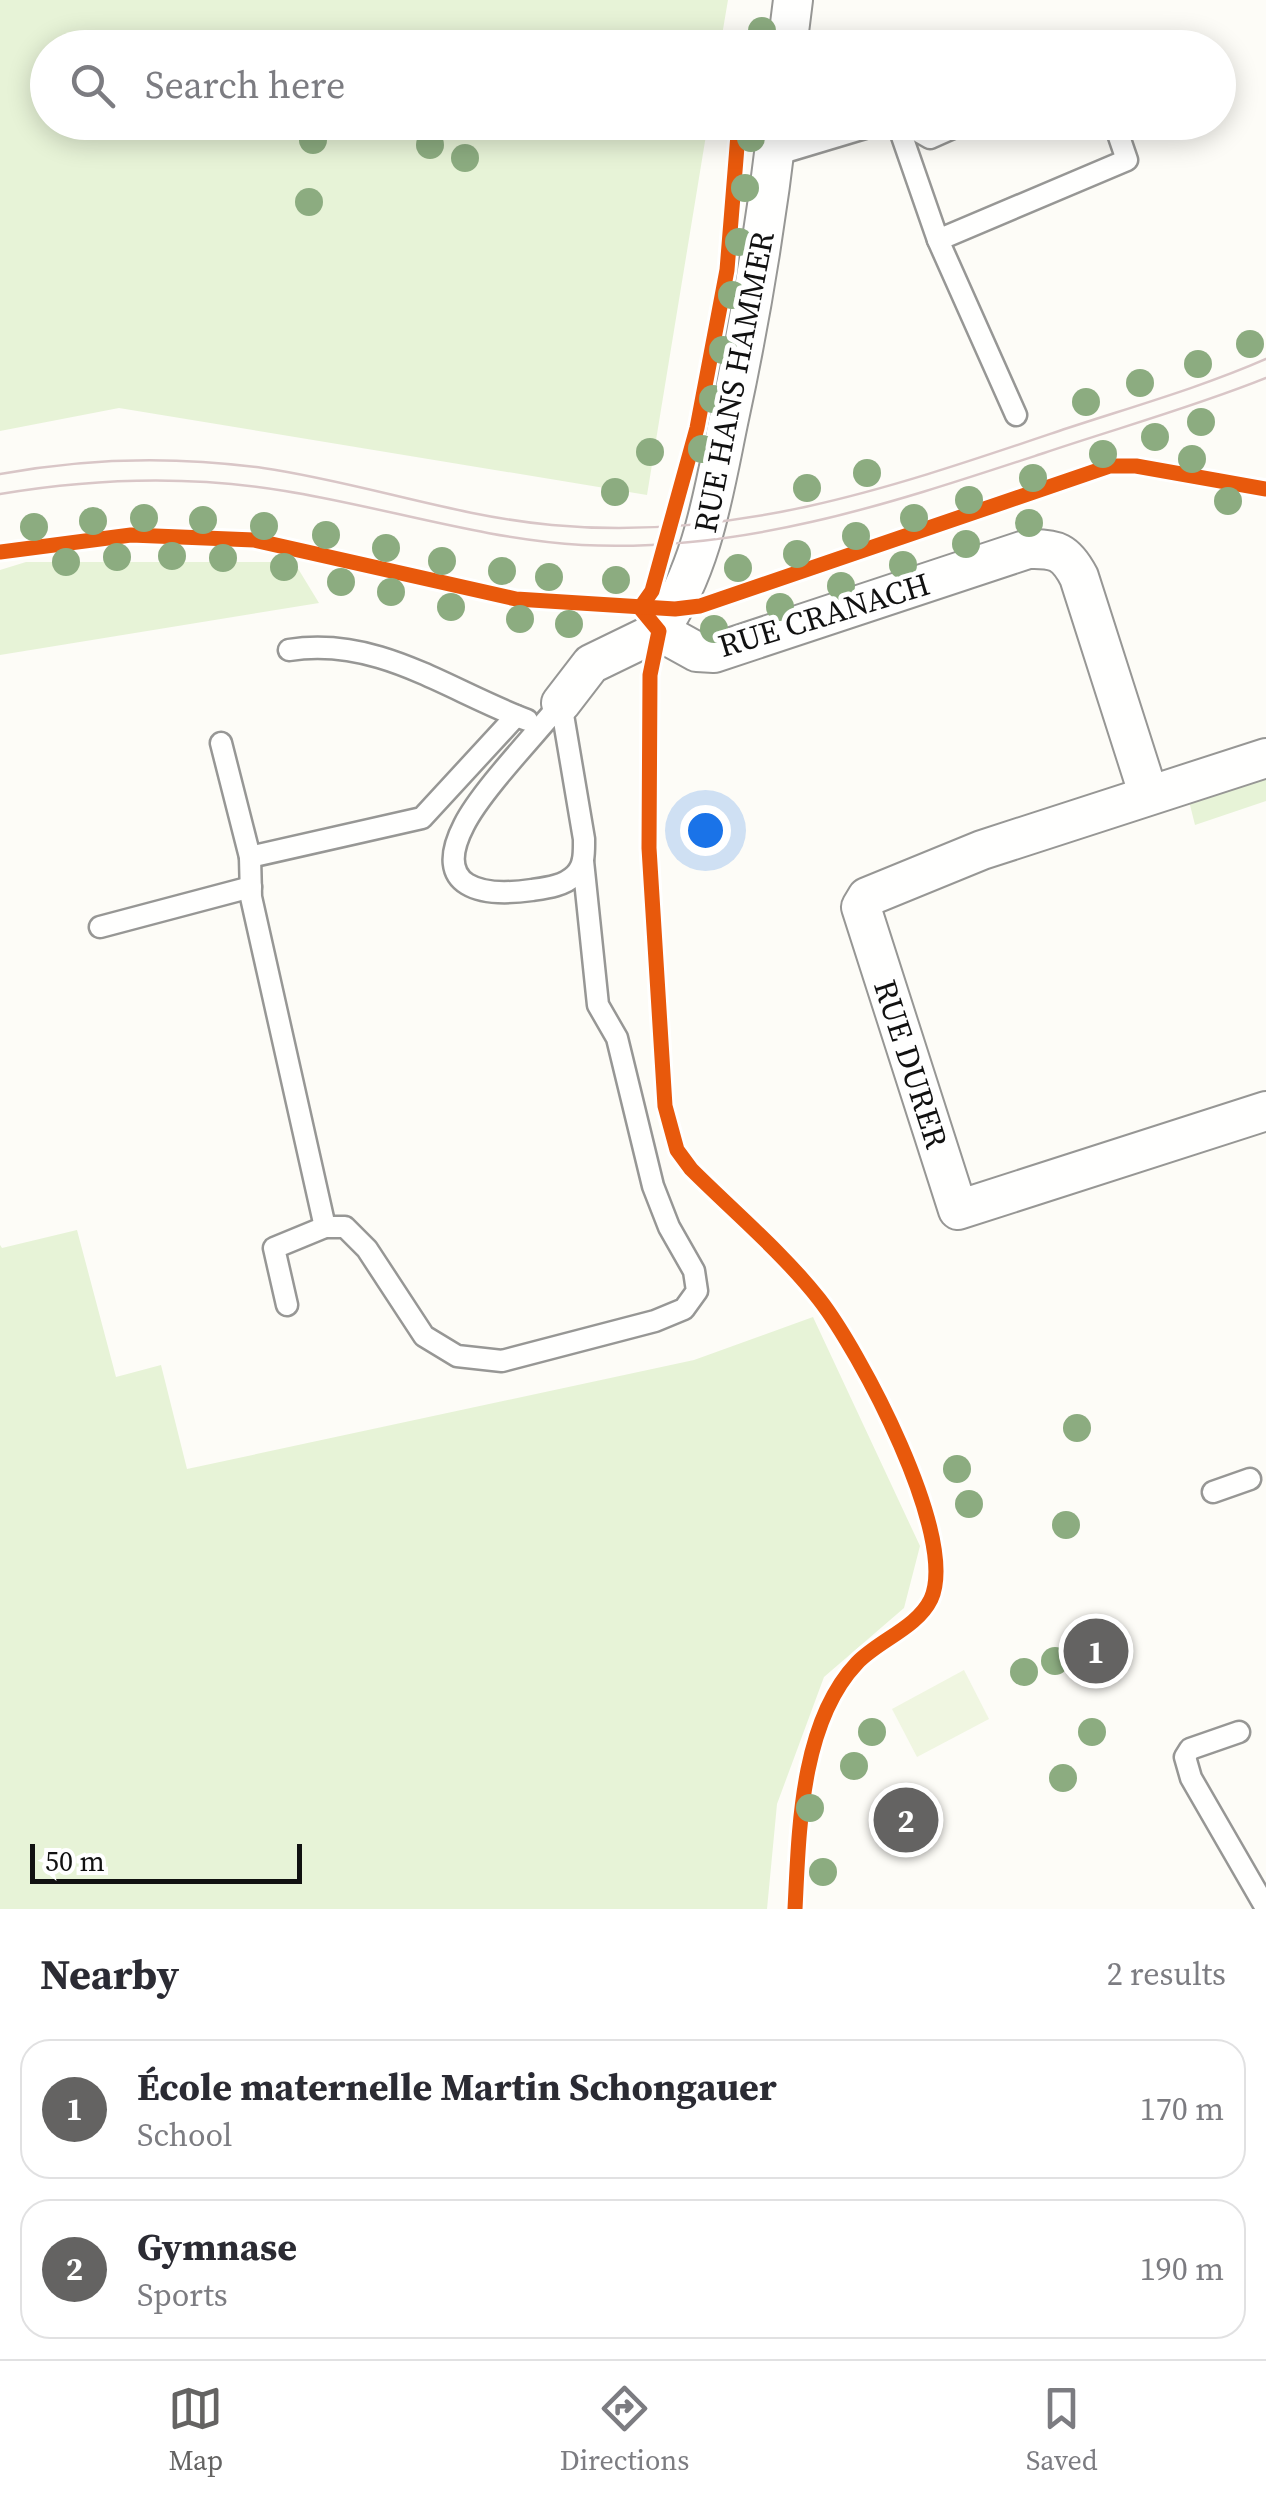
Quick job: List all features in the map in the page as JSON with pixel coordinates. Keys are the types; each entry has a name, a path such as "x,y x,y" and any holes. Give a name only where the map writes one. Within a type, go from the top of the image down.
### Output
{"street":[{"path":"789,30 793,0"},
{"name":"RUE HANS HAMMER","path":"659,631 675,608 702,543 762,264 776,140"},
{"name":"RUE CRANACH","path":"659,631 697,652 714,653 1028,549 1054,548 1070,558 1079,577 1148,793"},
{"path":"552,714 591,664 659,631"},
{"name":"RUE DURER","path":"1266,758 1148,793 965,857 867,896 861,906 958,1210 1266,1111"}],"lane":[{"path":"906,140 938,240 1016,414"},
{"path":"938,240 1127,160 1120,140"},
{"path":"289,650 325,644 400,661 516,716 552,714"},
{"path":"287,1305 274,1248 325,1226 345,1228 367,1248 424,1336 457,1356 502,1360 656,1322 684,1309 697,1291 694,1271 669,1227 654,1186 616,1038 598,1004 584,838 552,714"},
{"path":"552,714 464,823 456,846 456,867 465,885 481,894 507,893 556,886 576,875 583,861"},
{"path":"250,857 422,818 516,716"},
{"path":"221,743 250,857 251,888 325,1226"},
{"path":"100,927 251,888"},
{"path":"1212,1492 1250,1479"},
{"path":"1239,1732 1190,1749 1185,1757 1192,1778 1266,1908"}],"green space":[{"path":"0,0 728,0 723,30 30,30 30,140 705,140 647,495 119,408 0,431"},
{"path":"26,562 294,562 319,603 0,655 0,570"},
{"path":"1266,777 1266,801 1195,825 1189,801"},
{"path":"77,1230 116,1377 161,1365 187,1469 694,1360 813,1317 920,1546 904,1608 824,1677 777,1804 767,1909 0,1909 0,1245 2,1248"},
{"path":"964,1670 989,1719 917,1757 892,1709"}],"tram line":[{"path":"0,474 98,462 197,462 299,474 515,521 619,528 684,526 748,518 872,490 1164,397 1266,359"},
{"path":"0,494 107,482 214,482 285,491 544,542 642,545 701,541 817,521 930,490 1266,378"}],"cycle path":[{"path":"738,140 727,270 697,428 652,591 640,608 659,631 650,675 649,848 665,1106 677,1150 691,1169 805,1282 857,1359 901,1445 918,1490 931,1533 936,1570 931,1599 925,1609 857,1663 824,1716 813,1747 801,1813 795,1909"},
{"path":"0,552 131,535 254,540 516,599 675,609 700,606 1110,466 1136,466 1266,489"}],"place":[{"name":"École maternelle Martin Schongauer","path":"1096,1651"},
{"name":"Gymnase","path":"906,1820"}]}
